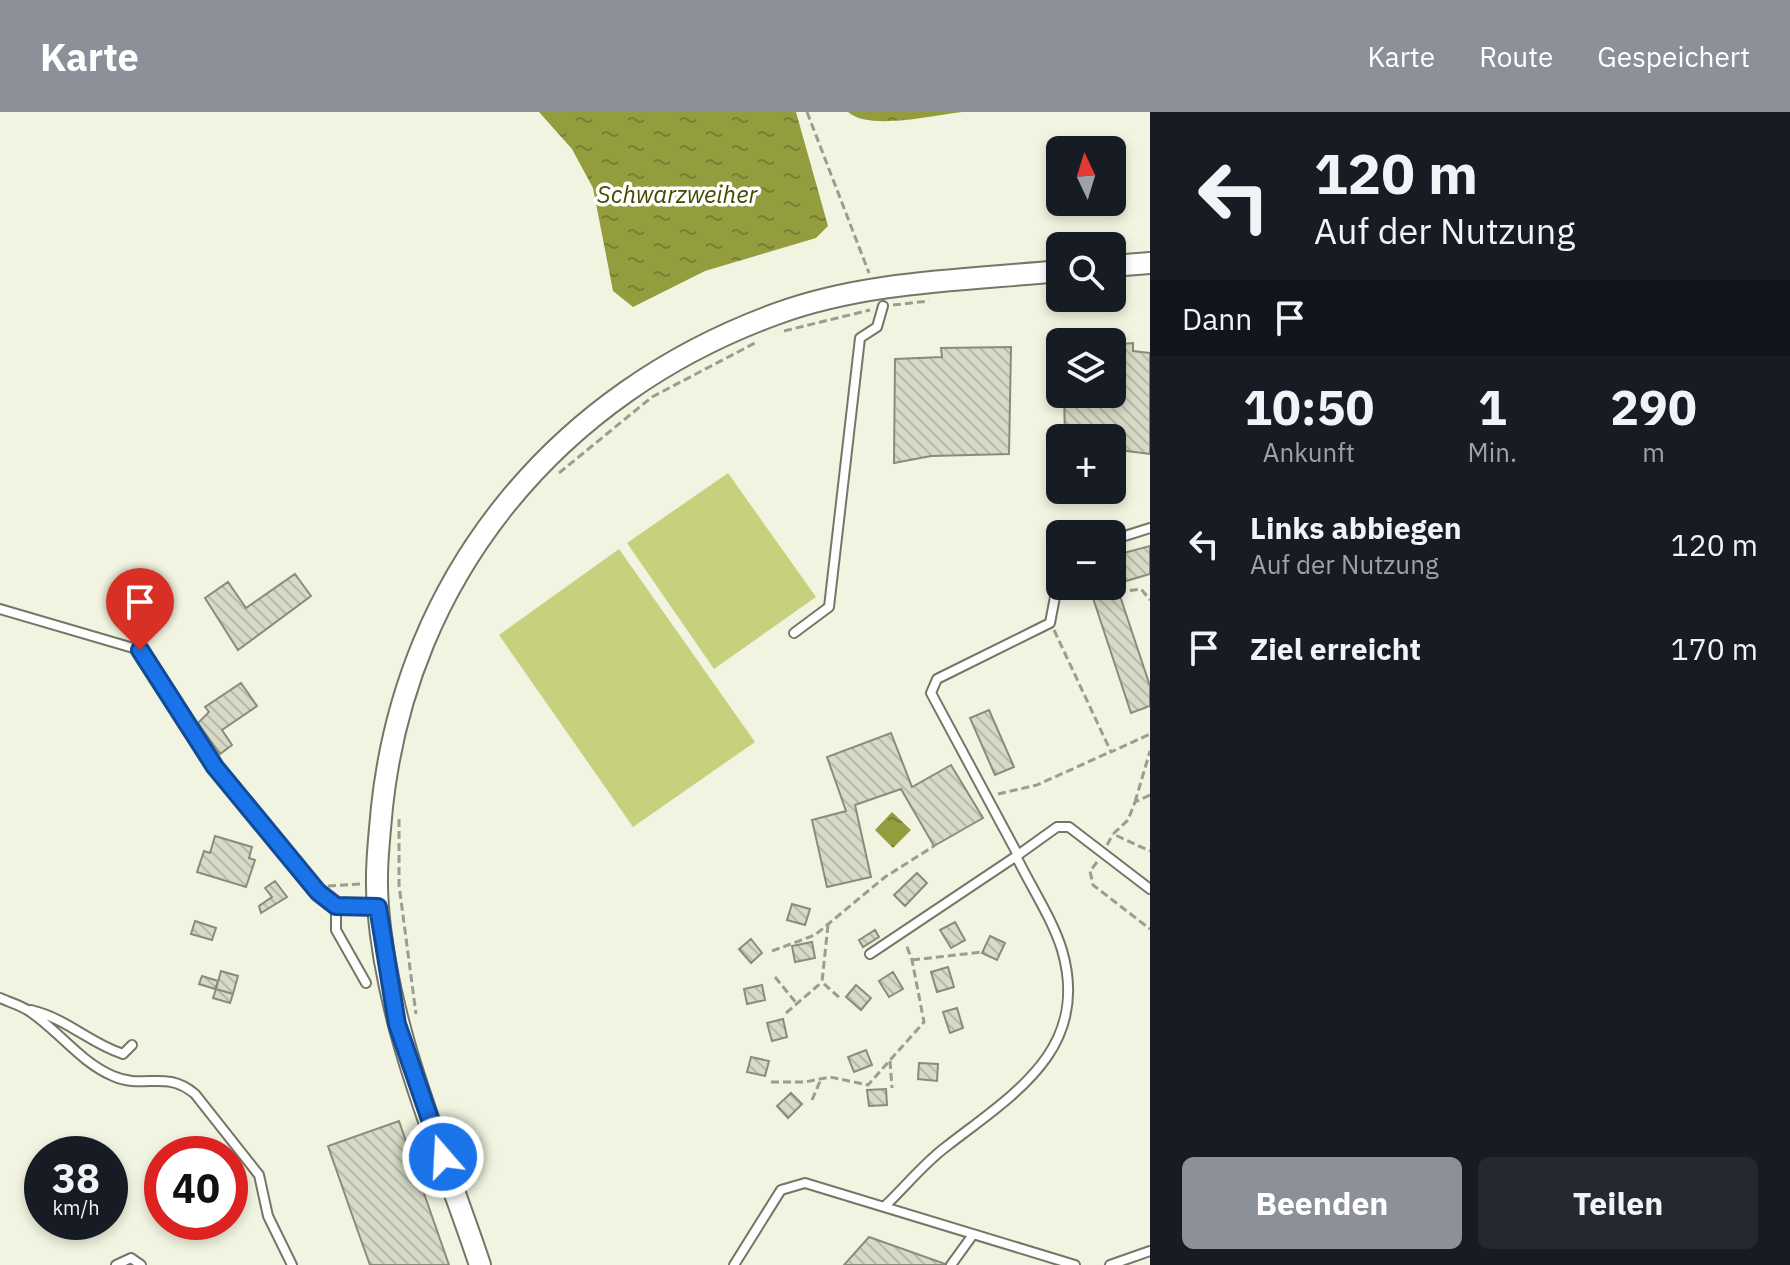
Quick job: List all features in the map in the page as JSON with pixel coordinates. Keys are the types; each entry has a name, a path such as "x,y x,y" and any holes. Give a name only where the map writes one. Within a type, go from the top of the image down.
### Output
{"street":[{"path":"1126,265 1150,263"},
{"path":"480,1265 397,1024 378,907 377,885 388,756 412,668 447,592 494,516 585,421 637,381 703,343 780,312 1046,273"}],"lane":[{"path":"794,633 829,607 860,338 877,327 879,298"},
{"path":"1126,536 1150,528"},
{"path":"885,1206 925,1164 1033,1077 1059,1039 1067,993 1062,952 1017,856 933,701 932,685 944,675 1050,623 1054,600"},
{"path":"0,609 140,650 215,767 318,892 336,906 378,907"},
{"path":"870,954 1051,830 1064,826 1150,889"},
{"path":"336,906 336,930 366,983"},
{"path":"0,998 27,1010 56,1016 110,1050 123,1054 132,1045"},
{"path":"27,1010 99,1069 115,1077 137,1081 167,1079 182,1083 195,1094 259,1175 268,1216 292,1265"},
{"path":"734,1265 773,1202 788,1186 818,1185 1038,1260 1075,1265"},
{"path":"951,1265 972,1236"},
{"path":"1110,1265 1150,1251"},
{"path":"116,1265 131,1258 141,1265"}],"path":[{"path":"807,112 879,298"},
{"path":"783,331 879,298 941,299"},
{"path":"550,483 581,453 652,397 755,343"},
{"path":"1126,591 1141,589 1150,600"},
{"path":"1050,623 1111,752"},
{"path":"986,796 1037,785 1150,734"},
{"path":"1150,751 1128,820 1113,834 1090,871 1093,885 1150,929"},
{"path":"1135,802 1150,795"},
{"path":"400,808 399,885 416,1015"},
{"path":"1113,834 1150,851"},
{"path":"772,951 815,935 885,877 934,846"},
{"path":"318,892 340,884 377,885"},
{"path":"786,1013 822,982 828,925"},
{"path":"771,1082 830,1077 868,1085 890,1061 924,1022 912,960 901,934"},
{"path":"912,960 982,952"},
{"path":"775,977 797,1004"},
{"path":"822,982 841,999"},
{"path":"890,1061 892,1088"},
{"path":"812,1100 821,1079"}],"shaded area":[{"path":"728,473 816,597 714,669 627,543"},
{"path":"619,549 755,742 633,827 499,635"}],"water":[{"name":"Schwarzweiher","path":"539,112 796,112 828,226 816,238 705,271 633,307 613,291 593,188 572,149"},
{"path":"848,112 962,112 886,121 858,118"},
{"path":"892,812 911,830 893,848 875,830"}],"building":[{"path":"1133,343 1133,351 1150,353 1150,454 1126,451 1126,424 1065,424 1064,408 1126,408 1126,344"},
{"path":"1011,347 1009,454 931,456 894,463 895,359 942,357 941,348"},
{"path":"1150,546 1150,574 1126,581 1126,552"},
{"path":"295,574 311,596 238,650 205,598 228,582 246,608"},
{"path":"1094,600 1121,600 1150,686 1150,706 1131,713"},
{"path":"241,683 257,706 222,730 232,745 220,754 198,723 209,712 205,707"},
{"path":"989,710 1014,767 995,775 970,718"},
{"path":"891,733 912,787 951,765 983,818 934,846 901,789 855,805 871,877 827,887 812,820 846,811 827,757"},
{"path":"215,836 252,847 249,858 255,860 246,887 197,872 204,851 210,853"},
{"path":"917,873 927,883 905,906 894,895"},
{"path":"275,881 287,897 261,913 259,906 272,897 265,888"},
{"path":"792,904 810,909 805,925 787,920"},
{"path":"195,921 216,928 212,940 191,934"},
{"path":"955,922 965,940 951,948 940,930"},
{"path":"875,930 879,937 863,947 859,940"},
{"path":"990,936 1005,943 997,960 982,953"},
{"path":"751,939 762,953 751,963 739,949"},
{"path":"812,942 815,958 795,962 792,946"},
{"path":"948,967 954,987 937,992 931,972"},
{"path":"221,971 238,976 233,994 216,989"},
{"path":"893,972 903,989 889,997 879,981"},
{"path":"202,976 218,981 215,989 199,984"},
{"path":"762,985 765,1000 747,1004 744,989"},
{"path":"856,985 871,998 861,1010 846,997"},
{"path":"216,989 233,994 230,1003 213,998"},
{"path":"957,1008 963,1028 950,1033 943,1012"},
{"path":"783,1019 787,1037 772,1041 767,1023"},
{"path":"866,1050 872,1065 854,1072 848,1057"},
{"path":"751,1057 769,1061 765,1076 747,1072"},
{"path":"919,1063 938,1064 937,1081 918,1079"},
{"path":"886,1089 887,1105 869,1106 867,1090"},
{"path":"791,1093 802,1104 788,1118 777,1106"},
{"path":"399,1121 449,1265 370,1265 328,1146"},
{"path":"869,1237 948,1265 844,1265"}],"route":[{"path":"140,650 215,767 318,892 336,906 378,907 397,1024 443,1157"}]}
